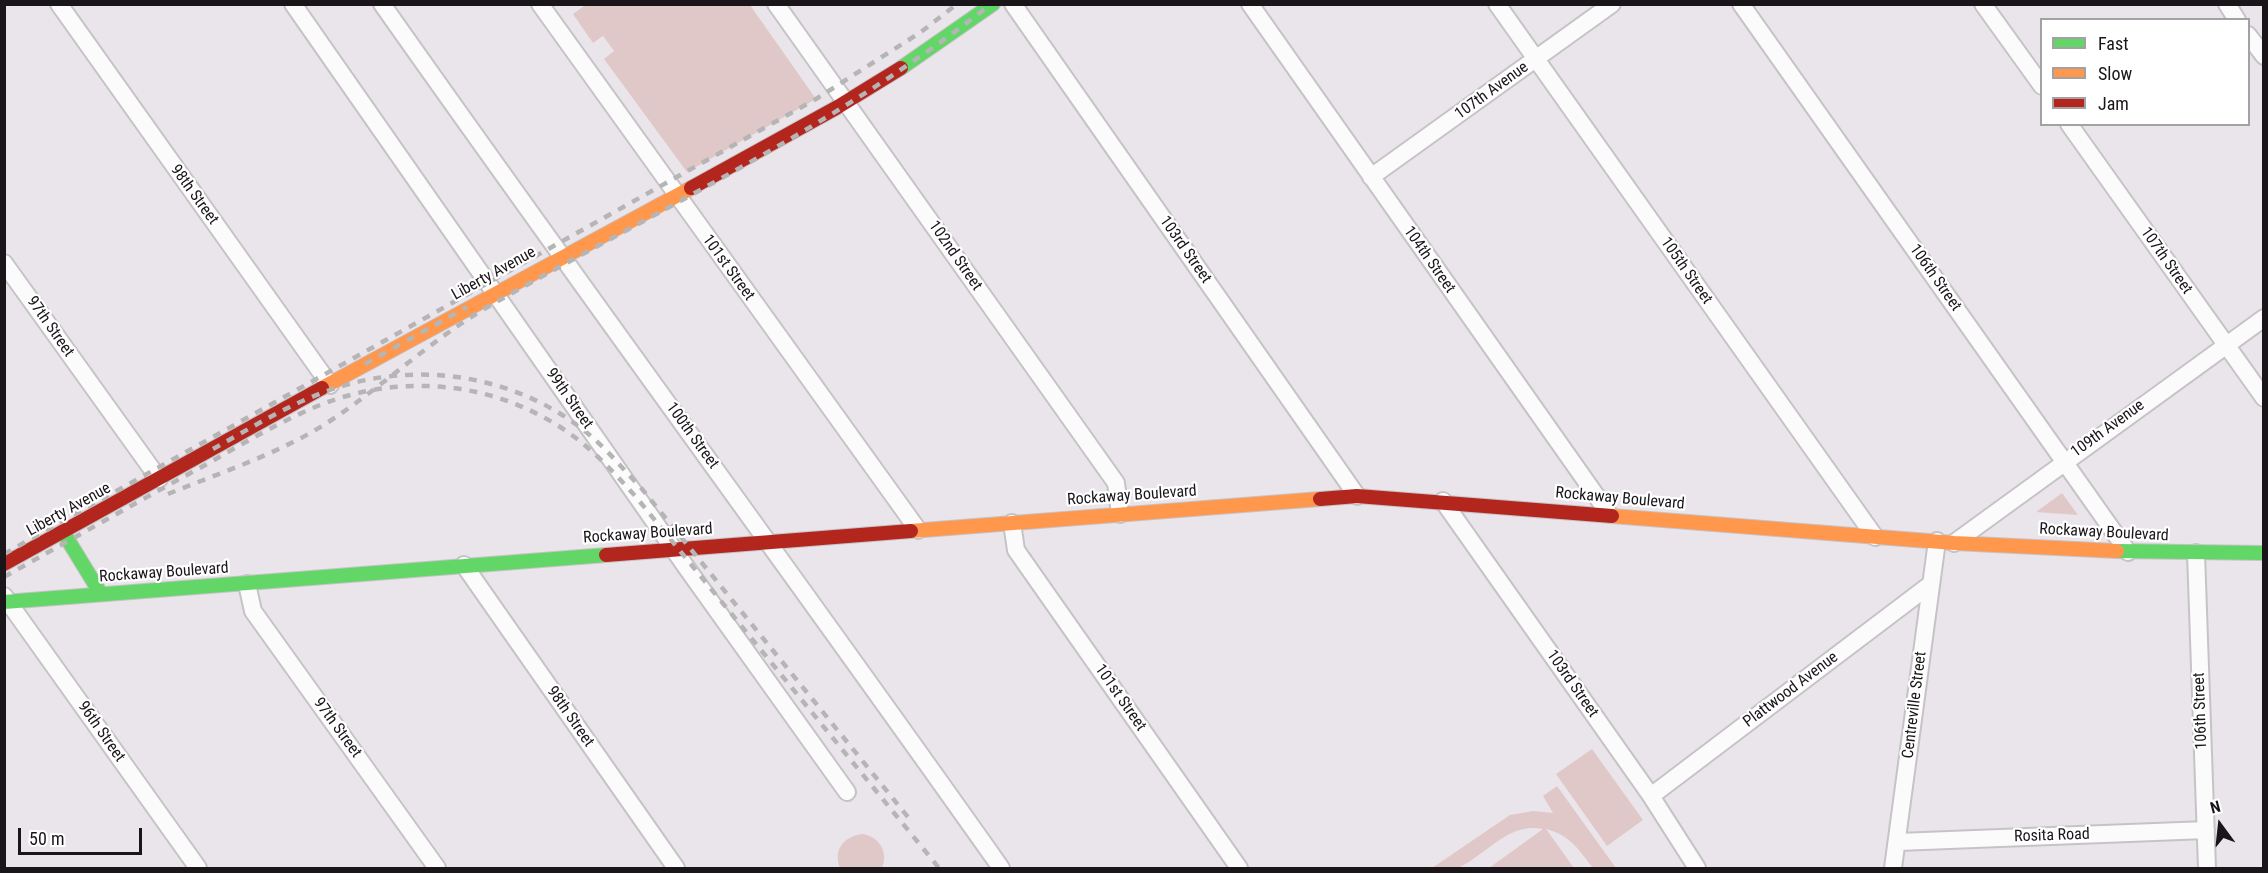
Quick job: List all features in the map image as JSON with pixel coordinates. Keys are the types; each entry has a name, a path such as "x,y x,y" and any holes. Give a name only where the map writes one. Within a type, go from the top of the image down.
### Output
{"main road":[{"name":"Liberty Avenue","path":"4,564 846,102 938,47 993,4"},
{"name":"Rockaway Boulevard","path":"6,600 247,584 674,548 1357,496 1609,514 1954,543 2128,552 2264,553"},
{"path":"63,532 101,594"}],"street":[{"name":"98th Street","path":"59,4 330,385"},
{"name":"99th Street","path":"293,4 847,792"},
{"name":"100th Street","path":"382,4 560,257 769,541 1001,868"},
{"name":"101st Street","path":"540,4 918,530"},
{"name":"102nd Street","path":"776,4 1116,483 1120,514"},
{"name":"103rd Street","path":"1013,4 1357,496"},
{"name":"104th Street","path":"1250,4 1609,514"},
{"name":"105th Street","path":"1497,4 1875,537"},
{"name":"107th Avenue","path":"1371,177 1612,4"},
{"name":"106th Street","path":"1741,4 2128,552"},
{"path":"1983,4 2040,83"},
{"path":"2227,4 2236,18"},
{"path":"2250,38 2264,56"},
{"name":"107th Street","path":"2070,126 2264,398"},
{"name":"97th Street","path":"4,263 159,479"},
{"name":"109th Avenue","path":"1954,543 2065,460 2264,318"},
{"name":"103rd Street","path":"1443,501 1651,796 1697,868"},
{"name":"101st Street","path":"1012,523 1016,550 1239,868"},
{"name":"Centreville Street","path":"1893,868 1937,541"},
{"name":"106th Street","path":"2196,554 2207,868"},
{"name":"98th Street","path":"464,565 676,868"},
{"name":"97th Street","path":"247,584 253,611 437,868"},
{"name":"Plattwood Avenue","path":"1651,796 1931,584"},
{"name":"96th Street","path":"6,600 198,868"},
{"path":"1902,606 1926,620"},
{"name":"Rosita Road","path":"1898,842 2205,830"}],"shaded area":[{"path":"587,4 750,5 816,99 687,172 604,59 614,51 603,36 593,43 573,14"},
{"path":"2062,493 2078,515 2036,512"},
{"path":"1592,749 1643,820 1607,846 1556,774"},
{"path":"1557,786 1616,868 1593,868 1568,839 1546,829 1574,868 1489,868 1543,829 1531,828 1509,834 1457,868 1432,868 1510,815 1533,811 1553,813 1543,796"},
{"path":"862,834 878,841 881,846 884,856 882,868 840,868 838,856 841,845 850,838"}],"railway":[{"path":"4,554 816,99 921,32 957,4"},
{"path":"168,494 292,443 330,421 470,318 810,127 873,88 991,4"},
{"path":"365,364 467,307"},
{"path":"213,449 300,402 361,381 393,376 458,377 489,383 549,407 595,440 642,489 912,822"},
{"path":"4,577 263,433 320,405 349,395 408,386 438,386 496,397 552,422 597,456 617,476 939,868"}],"traffic: fast":[{"path":"901,68 993,4"},
{"path":"63,532 101,594"},
{"path":"2117,551 2264,553"},
{"path":"4,602 606,555"}],"traffic: slow":[{"path":"322,388 691,188"},
{"path":"911,531 1320,499"},
{"path":"1612,516 1954,543 2117,551"}],"traffic: jam":[{"path":"691,188 836,108 901,68"},
{"path":"4,564 322,388"},
{"path":"1320,499 1357,496 1612,516"},
{"path":"606,555 911,531"}]}
